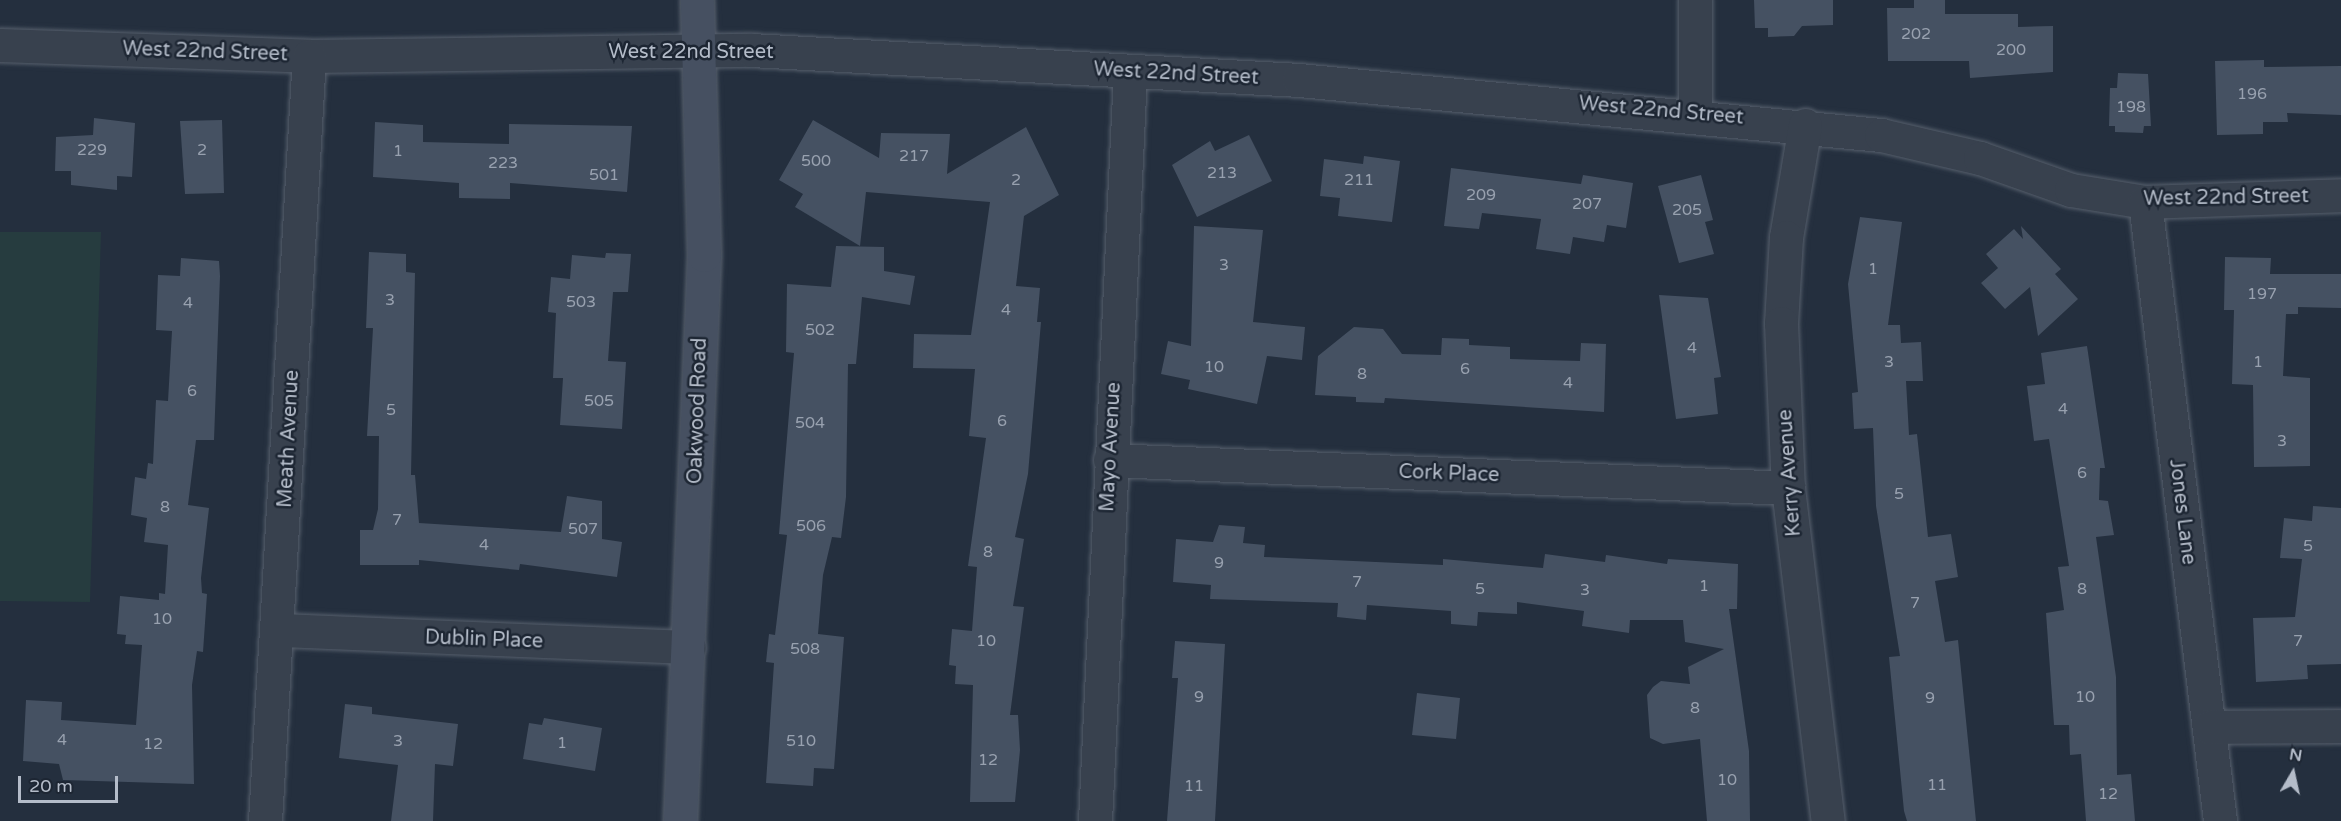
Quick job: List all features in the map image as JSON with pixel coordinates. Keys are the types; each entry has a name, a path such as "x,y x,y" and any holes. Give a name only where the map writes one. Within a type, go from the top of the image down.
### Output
{"main road":[{"name":"Oakwood Road","path":"680,821 704,255 697,0"}],"street":[{"path":"1695,0 1695,113"},
{"name":"West 22nd Street","path":"0,45 309,56 699,49 1299,80 1806,124 1881,135 1980,158 2071,190 2145,202 2341,195"},
{"name":"Meath Avenue","path":"265,821 280,630 309,56"},
{"name":"Mayo Avenue","path":"1095,821 1110,460 1130,72"},
{"name":"Kerry Avenue","path":"1806,124 1786,237 1782,302 1788,488 1827,821"},
{"name":"Jones Lane","path":"2145,202 2220,821"},
{"name":"Cork Place","path":"1110,460 1788,488"},
{"name":"Dublin Place","path":"280,630 689,647"},
{"path":"2209,727 2341,726"}],"green space":[{"path":"0,232 101,232 90,602 0,601"}],"building":[{"path":"1754,0 1833,0 1833,25 1802,26 1794,36 1768,37 1768,28 1755,28"},
{"path":"1914,0 1945,0 1945,14 2018,14 2018,27 2053,26 2053,72 1970,78 1969,61 1888,61 1887,8 1914,8"},
{"path":"2264,60 2264,67 2341,66 2341,115 2287,113 2288,122 2263,122 2263,134 2217,135 2215,61"},
{"path":"2118,73 2148,74 2151,126 2144,126 2143,133 2115,132 2115,126 2109,126 2110,88 2117,88"},
{"path":"94,118 135,123 132,177 117,176 117,190 71,185 71,171 55,171 56,137 93,135"},
{"path":"222,120 224,193 185,194 180,121"},
{"path":"813,120 879,158 881,133 950,134 947,174 1026,127 1059,195 1024,216 1016,286 1040,288 1037,322 1041,322 1028,474 1015,537 1024,539 1013,606 1024,607 1010,715 1018,715 1020,750 1015,802 970,802 973,685 955,684 956,666 949,665 952,629 972,631 977,567 968,566 986,438 969,436 975,369 913,368 914,334 971,335 990,202 866,192 860,246 795,207 803,194 779,180"},
{"path":"375,122 423,125 423,142 509,144 509,124 632,126 627,192 510,183 510,199 459,198 459,183 373,177"},
{"path":"1249,135 1272,181 1197,217 1172,165 1210,141 1215,151"},
{"path":"1364,156 1400,161 1392,222 1338,216 1340,198 1320,196 1324,159 1363,164"},
{"path":"1451,168 1581,184 1583,175 1633,183 1626,228 1607,225 1604,242 1573,237 1570,254 1536,249 1541,219 1482,213 1479,229 1444,226"},
{"path":"1701,175 1713,220 1705,222 1714,254 1679,263 1658,186"},
{"path":"1860,217 1902,222 1888,325 1900,325 1901,343 1921,342 1923,381 1906,381 1909,435 1917,434 1928,537 1951,534 1958,577 1935,581 1945,642 1958,640 1976,821 1907,821 1904,811 1889,657 1900,656 1876,506 1873,428 1854,429 1852,393 1858,392 1848,284"},
{"path":"1194,226 1263,230 1253,322 1305,327 1302,360 1267,356 1257,404 1188,389 1190,380 1161,374 1168,341 1191,346"},
{"path":"2021,226 2061,269 2055,274 2078,299 2038,336 2030,287 2005,309 1981,283 1998,268 1986,254 2014,229 2023,239"},
{"path":"836,246 884,247 884,271 915,276 910,305 862,297 856,364 848,364 846,497 841,538 832,537 823,575 818,634 844,637 834,769 814,768 813,786 766,783 774,663 766,662 769,634 775,635 787,535 779,534 794,353 786,352 787,284 831,287"},
{"path":"369,252 406,254 406,272 415,273 411,475 415,475 419,523 561,532 567,496 602,501 602,539 622,542 617,577 520,564 519,570 419,560 419,565 360,565 360,530 373,530 378,509 379,436 367,436 373,328 366,328"},
{"path":"606,253 631,254 628,292 613,292 608,361 626,362 622,429 560,425 563,378 553,378 556,313 548,312 551,277 570,279 572,255 605,258"},
{"path":"2225,257 2271,258 2270,274 2341,274 2341,308 2298,307 2298,314 2286,314 2283,376 2310,378 2310,466 2254,467 2253,385 2232,384 2234,310 2224,310"},
{"path":"181,258 219,261 220,276 214,440 196,440 188,505 209,508 201,578 202,593 207,594 203,652 197,651 192,685 194,784 63,780 59,764 23,761 26,700 62,702 61,720 136,725 142,645 125,644 126,635 117,634 120,596 159,600 159,593 165,594 168,545 144,542 147,518 131,515 135,477 146,479 148,463 153,464 156,400 168,401 172,331 156,330 158,275 180,276"},
{"path":"1659,295 1708,298 1721,377 1714,378 1718,414 1676,419"},
{"path":"1354,327 1383,329 1402,354 1441,355 1442,338 1469,339 1469,345 1510,347 1510,359 1580,361 1581,343 1606,344 1604,412 1385,398 1384,403 1356,402 1356,397 1315,395 1318,356"},
{"path":"2087,346 2105,468 2100,468 2099,500 2108,501 2114,535 2096,537 2116,677 2117,775 2131,774 2135,821 2086,821 2081,754 2070,755 2069,725 2054,725 2046,613 2064,610 2058,567 2069,566 2049,439 2034,441 2027,386 2045,384 2041,353"},
{"path":"2313,506 2341,508 2341,664 2307,665 2308,679 2256,682 2253,618 2295,617 2302,559 2280,558 2284,518 2312,521"},
{"path":"1219,525 1245,527 1243,543 1265,545 1264,557 1443,565 1443,559 1543,568 1545,554 1605,562 1606,555 1667,564 1668,559 1738,564 1737,609 1729,609 1749,751 1750,821 1707,821 1700,739 1663,744 1650,738 1647,695 1653,687 1661,681 1690,684 1688,667 1724,649 1685,642 1683,620 1630,620 1629,633 1582,626 1584,611 1517,602 1517,614 1478,612 1477,626 1451,624 1451,611 1367,605 1366,620 1337,617 1338,603 1210,599 1211,585 1173,582 1176,539 1213,542"},
{"path":"1175,641 1225,644 1215,821 1167,821 1178,678 1172,678"},
{"path":"1417,693 1460,698 1456,739 1412,735"},
{"path":"345,704 372,707 372,714 458,724 453,766 435,764 433,821 391,821 398,765 339,758"},
{"path":"544,718 602,728 595,771 523,759 529,723 542,725"}]}
